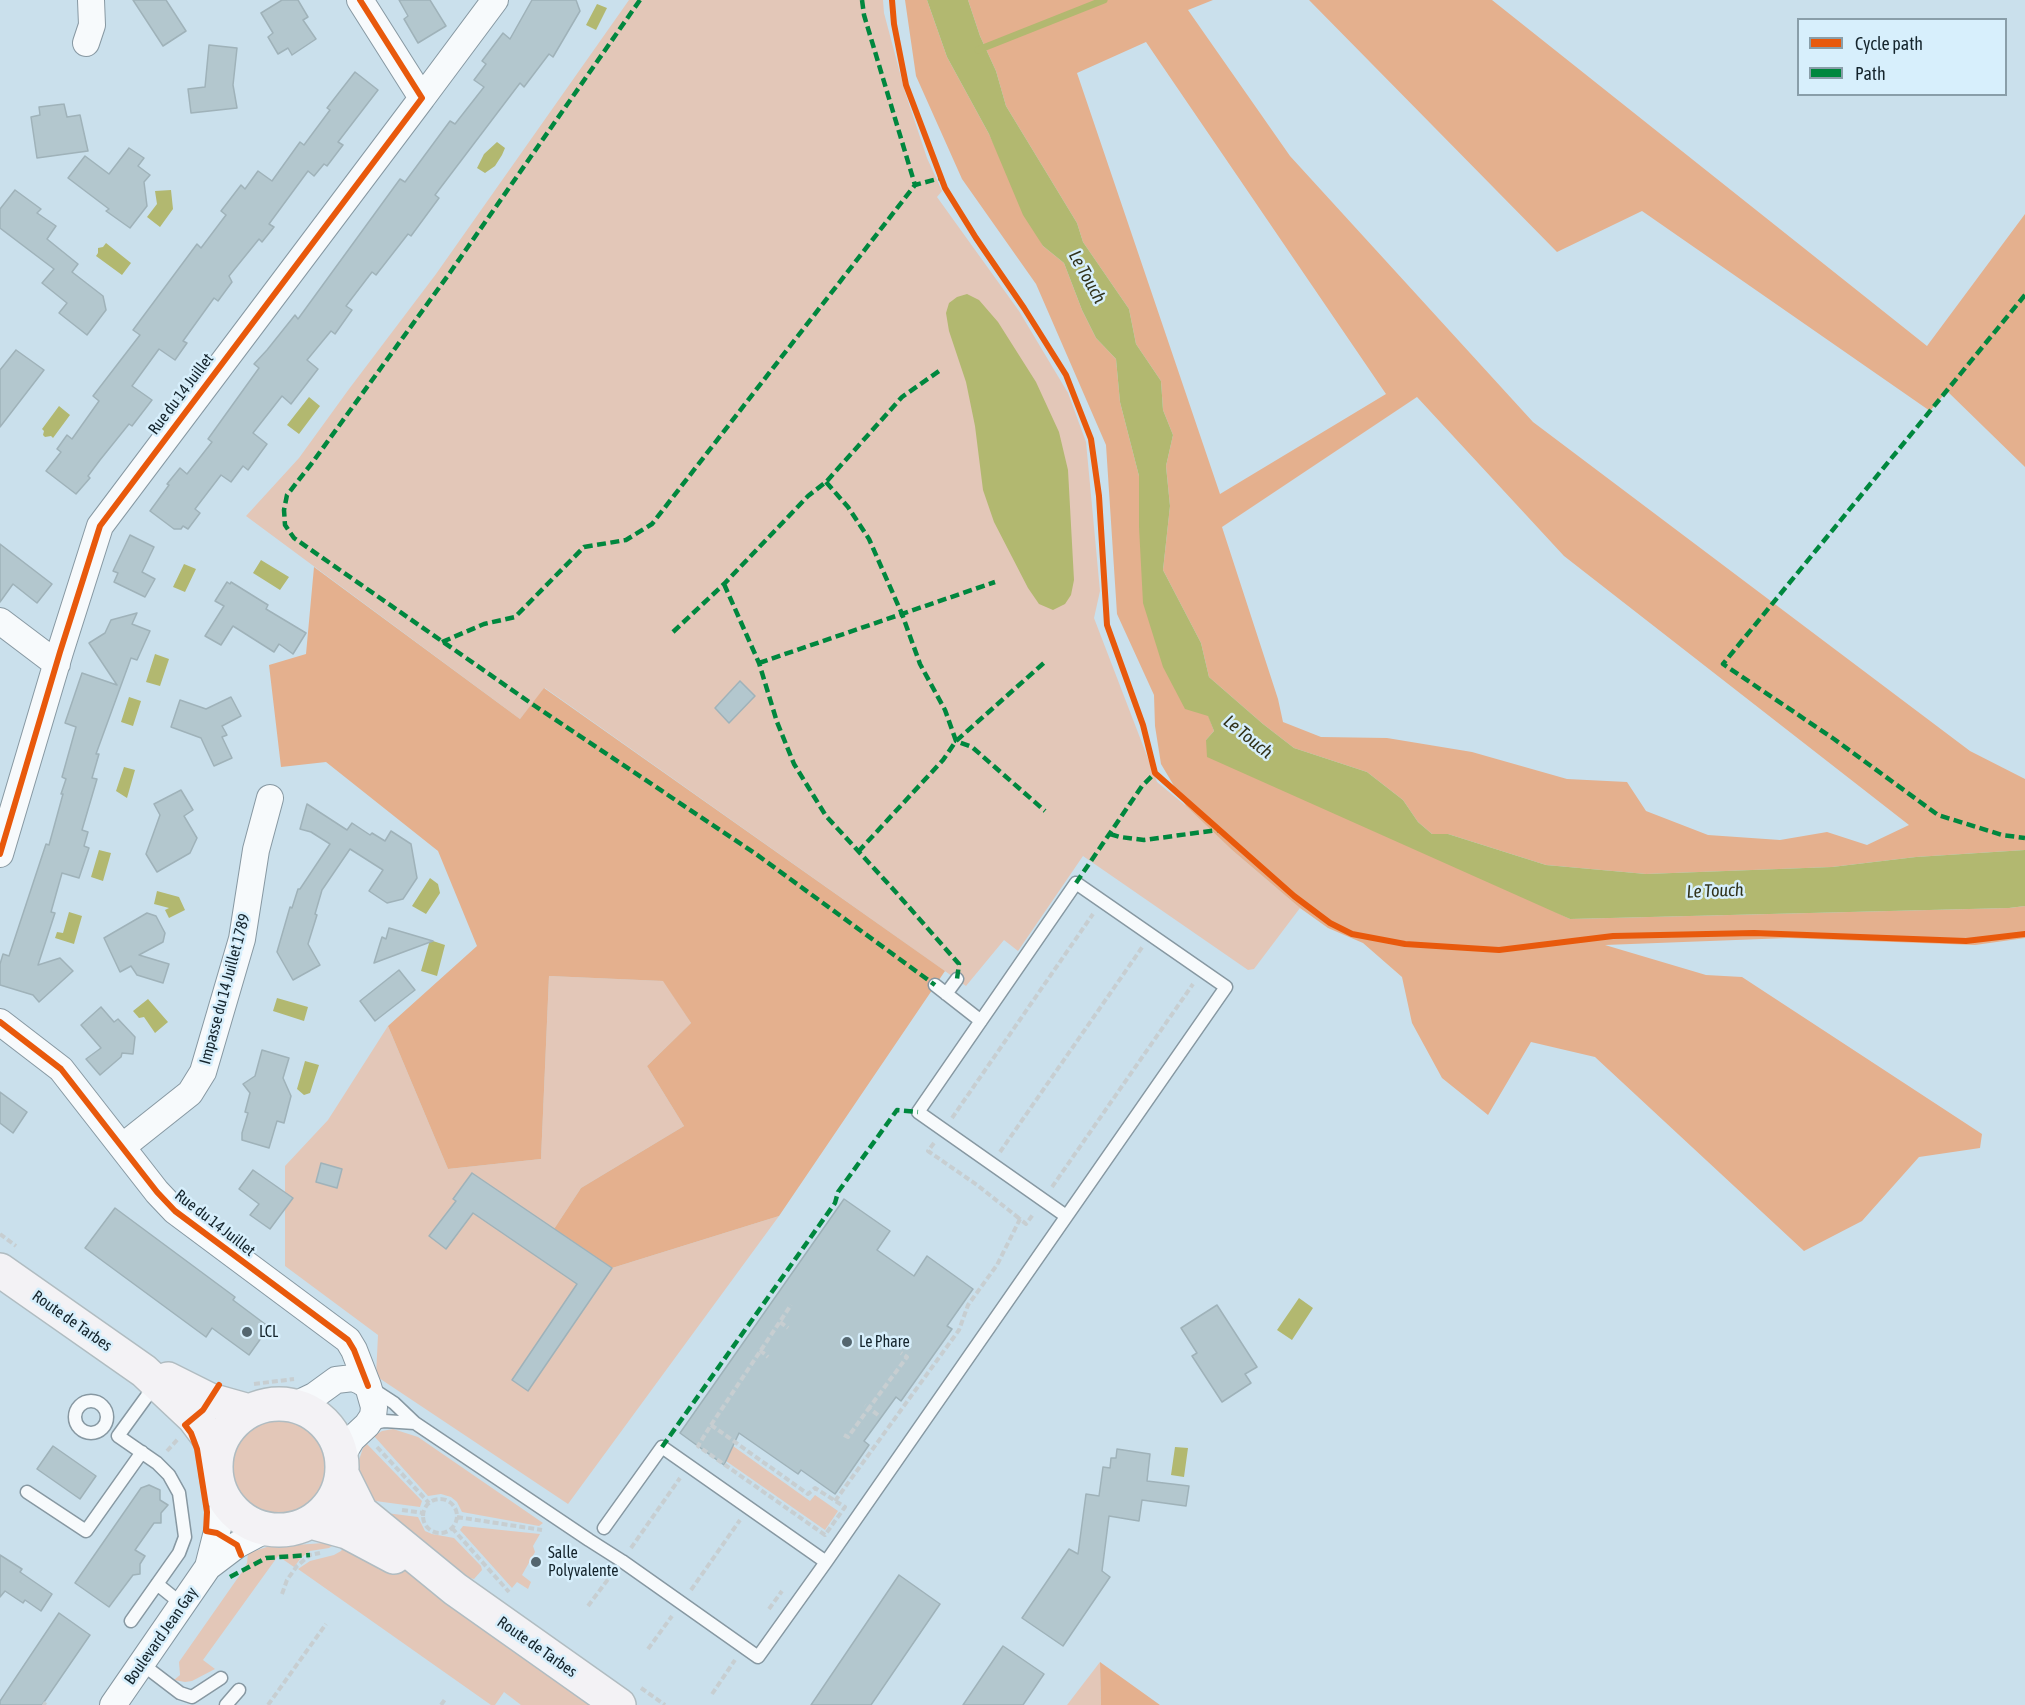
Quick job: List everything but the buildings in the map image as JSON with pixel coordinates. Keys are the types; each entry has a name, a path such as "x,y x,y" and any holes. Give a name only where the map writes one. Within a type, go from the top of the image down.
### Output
{"main road":[{"name":"Route de Tarbes","path":"10,1259 150,1378 189,1422 209,1438 217,1453"},
{"name":"Route de Tarbes","path":"150,1378 163,1376 210,1401 247,1398"},
{"path":"296,1392 308,1412 322,1421 332,1434 341,1466 336,1493 332,1502 311,1522 290,1530 267,1530 242,1519 225,1500 216,1477 217,1453 247,1398 270,1404 296,1392"},
{"name":"Route de Tarbes","path":"341,1466 361,1512 455,1589 619,1705"},
{"name":"Route de Tarbes","path":"311,1522 347,1532 455,1589"}],"street":[{"path":"86,43 92,25 91,0"},
{"path":"360,0 422,98"},
{"name":"Rue du 14 Juillet","path":"0,854 100,526 495,0"},
{"path":"0,621 57,664"},
{"name":"Impasse du 14 Juillet 1789","path":"122,1147 190,1093 202,1072 242,939 256,850 270,798"},
{"name":"Rue du 14 Juillet","path":"0,1022 61,1070 157,1192 175,1211 348,1340 368,1386 374,1407 373,1416 367,1425"},
{"path":"296,1392 314,1396 336,1380 343,1370 346,1357 336,1331"},
{"path":"336,1380 352,1378 368,1386"},
{"path":"341,1466 352,1439 367,1425"},
{"name":"Boulevard Jean Gay","path":"113,1705 208,1567 225,1500"},
{"name":"Boulevard Jean Gay","path":"208,1567 237,1545 267,1530"}],"lane":[{"path":"368,1386 394,1403 415,1423 622,1561 758,1657 1226,987 1076,883 918,1112 1066,1216"},
{"path":"946,994 957,979"},
{"path":"935,986 981,1021"},
{"path":"118,1436 150,1378"},
{"path":"367,1425 384,1421 415,1423"},
{"path":"105,1426 157,1463 169,1475 179,1492 185,1537 179,1552 131,1621"},
{"path":"604,1528 662,1447 826,1562"},
{"path":"27,1492 86,1531 142,1452"},
{"path":"157,1584 183,1605"},
{"path":"142,1664 180,1693 192,1696 221,1678"},
{"path":"226,1705 239,1690"}],"path":[{"path":"1102,901 928,1150 1026,1224 1202,971"},
{"path":"977,1185 1151,935"},
{"path":"835,1501 959,1330 968,1305 997,1265 1020,1219"},
{"path":"0,1234 10,1259"},
{"path":"588,1606 689,1466 711,1425 791,1305"},
{"path":"780,1322 788,1328"},
{"path":"759,1350 768,1357"},
{"path":"844,1435 848,1437 867,1406 907,1357 902,1353"},
{"path":"247,1398 296,1392"},
{"path":"867,1406 878,1416"},
{"path":"157,1463 182,1434 189,1422"},
{"path":"698,1446 825,1535 846,1507 815,1488 808,1494 711,1425"},
{"path":"442,1499 453,1505 457,1517 452,1528 439,1532 433,1531 424,1520 425,1510 429,1503 442,1499"},
{"path":"648,1649 749,1508"},
{"path":"457,1517 547,1531 562,1521"},
{"path":"452,1528 508,1592"},
{"path":"282,1594 287,1580 297,1566 310,1555 321,1553"},
{"path":"268,1705 326,1624"},
{"path":"441,1705 446,1698"}],"shaded area":[{"path":"629,0 883,0 884,13 905,92 927,158 942,191 937,197 1019,311 1068,393 1086,442 1100,591 1094,618 1157,782 1300,908 1254,969 1248,970 1083,856 1018,951 1004,940 966,986 545,688 520,719 246,516 299,458 436,274"},
{"path":"905,0 927,0 947,57 989,134 1043,246 1064,263 1082,310 1096,338 1116,359 1120,402 1139,476 1139,527 1214,731 1206,740 1570,919 2025,906 2025,938 1975,945 1788,938 1605,945 1706,975 1742,977 1982,1134 1980,1148 1919,1157 1862,1221 1804,1251 1595,1057 1531,1042 1488,1115 1442,1078 1412,1023 1402,977 1363,943 1328,928 1300,908 1232,850 1186,806 1161,764 1155,726 1154,695 1117,614 1106,445 1036,284 962,179 916,76"},
{"path":"968,0 1213,0 1188,10 1290,156 1533,422 1970,751 2025,779 2025,850 1916,857 1832,867 1646,874 1546,865 1448,834 1432,834 1418,822 1403,800 1367,772 1294,748 1263,724 1209,677 1201,643 1163,570 1170,506 1166,466 1173,435 1163,410 1161,381 1136,344 1129,309 1083,242 1077,223 1006,106 996,71 980,36","holes":["1146,42 1386,394 1220,494 1077,73","1417,397 1564,556 1909,825 1867,845 1827,832 1780,840 1708,835 1646,811 1627,782 1567,779 1472,752 1387,738 1321,737 1283,722 1278,699 1222,527"]},
{"path":"1309,0 1492,0 1927,346 2025,214 2025,467 1947,391 1930,411 1642,211 1557,252"},
{"path":"314,567 520,719 544,688 945,971 779,1216 612,1268 554,1229 581,1188 684,1126 647,1066 691,1023 663,981 549,976 541,1159 448,1169 388,1026 477,946 438,851 326,762 281,767 269,665 306,654"},
{"path":"549,976 664,981 691,1023 647,1066 684,1126 581,1188 554,1229 612,1268 779,1216 568,1504 376,1376 378,1335 285,1266 285,1166 328,1120 388,1026 448,1169 541,1159"},
{"path":"279,1418 298,1422 313,1433 324,1448 328,1467 324,1486 313,1501 298,1512 279,1516 260,1512 245,1501 234,1486 230,1467 234,1448 245,1433 260,1422"},
{"path":"393,1429 418,1437 543,1523 539,1526 462,1512 457,1502 451,1497 441,1494 428,1496 374,1436 382,1431"},
{"path":"367,1444 422,1501 420,1507 368,1500 358,1478 357,1466 363,1448"},
{"path":"733,1446 810,1501 815,1495 838,1511 825,1530 726,1461"},
{"path":"378,1512 418,1517 425,1531 454,1538 481,1566 482,1570 474,1579 454,1574"},
{"path":"463,1526 540,1534 533,1546 535,1552 522,1575 531,1582 528,1589 517,1582 512,1588 460,1530"},
{"path":"348,1541 397,1563 603,1705 521,1705 504,1692 495,1705 491,1705 298,1569 310,1561 334,1555 341,1551"},
{"path":"335,1544 329,1548 310,1551 294,1567 278,1556 203,1660 215,1669 192,1681 174,1680 180,1675 179,1662 244,1569 248,1553 267,1547"},
{"path":"1100,1662 1101,1705 1067,1705"},
{"path":"1100,1662 1160,1705 1101,1705"}],"water":[{"name":"Le Touch","path":"927,0 968,0 980,36 996,71 1006,106 1077,223 1083,242 1129,309 1136,344 1161,381 1163,410 1173,435 1166,466 1170,506 1163,570 1201,643 1209,677 1263,724 1294,748 1367,772 1403,800 1418,822 1432,834 1448,834 1546,865 1646,874 1832,867 1916,857 2025,850 2025,906 1570,919 1207,757 1206,740 1214,731 1208,716 1185,709 1163,667 1143,603 1139,476 1120,402 1116,359 1096,338 1082,310 1064,263 1043,246 1023,215 989,134 947,57"},
{"path":"597,4 607,8 596,30 586,25"},
{"path":"497,142 505,148 495,166 485,173 477,168 484,154"},
{"path":"171,190 173,209 160,227 147,217 157,204 155,191"},
{"path":"106,243 131,263 122,275 96,256 98,248 103,247"},
{"path":"967,294 979,300 998,322 1036,382 1059,432 1068,470 1074,580 1071,595 1065,604 1053,610 1039,604 1028,588 994,522 983,490 975,426 966,382 949,331 946,313 949,303"},
{"path":"309,397 320,406 299,434 287,425"},
{"path":"59,406 70,415 53,438 45,437 42,429"},
{"path":"261,560 289,577 280,590 253,573"},
{"path":"184,564 196,569 185,592 173,587"},
{"path":"155,654 169,659 160,686 146,682"},
{"path":"129,697 141,701 133,726 121,722"},
{"path":"124,767 135,770 127,798 116,791"},
{"path":"99,850 111,853 103,881 91,877"},
{"path":"430,878 438,884 440,893 426,914 412,906"},
{"path":"157,891 179,897 185,910 169,918 165,910 169,908 154,904"},
{"path":"69,912 82,916 74,944 55,938 57,932 63,933"},
{"path":"430,940 445,945 437,976 421,971"},
{"path":"277,998 308,1007 304,1021 273,1011"},
{"path":"148,999 168,1022 155,1033 144,1017 139,1018 133,1011"},
{"path":"305,1061 319,1065 310,1093 304,1095 297,1089"},
{"path":"1299,1298 1313,1308 1292,1340 1277,1330"},
{"path":"1175,1447 1188,1448 1184,1477 1171,1475"}],"waterway":[{"path":"978,50 1104,0"}],"marked path":[{"path":"640,0 449,274 287,495 284,510 285,525 294,538 535,706 756,854 935,985"},
{"path":"862,0 864,15 915,185"},
{"path":"442,642 484,624 515,617 584,547 626,540 652,524 915,185 941,178"},
{"path":"2025,295 1723,664 1834,739 1938,815 2002,835 2025,838"},
{"path":"673,632 724,584 808,496 826,482 902,397 942,369"},
{"path":"826,482 848,507 869,539 902,614 920,664 945,710 956,741 972,747 1045,811"},
{"path":"759,663 995,582"},
{"path":"724,584 759,663 777,722 794,764 826,816 959,964 957,979"},
{"path":"858,852 943,760 956,741 1046,661"},
{"path":"1076,883 1142,786 1155,773"},
{"path":"1110,834 1144,840 1218,830"},
{"path":"662,1447 835,1203 838,1192 897,1110 918,1112"},
{"path":"230,1577 266,1558 310,1555"}],"cycle path":[{"path":"0,854 100,526 422,98 360,0"},
{"path":"892,0 894,24 906,85 945,188 1066,375 1091,439 1099,496 1107,625 1143,725 1155,773 1294,896 1330,923 1352,934 1405,944 1499,950 1613,936 1754,933 1966,941 2025,934"},
{"path":"0,1022 61,1069 157,1192 175,1211 348,1340 368,1386"},
{"path":"219,1385 203,1410 185,1425 197,1449 207,1512 206,1531 217,1533 237,1545 241,1555"}],"place":[{"name":"LCL","path":"247,1332"},
{"name":"Le Phare","path":"847,1342"},
{"name":"Salle Polyvalente","path":"536,1562"}]}
